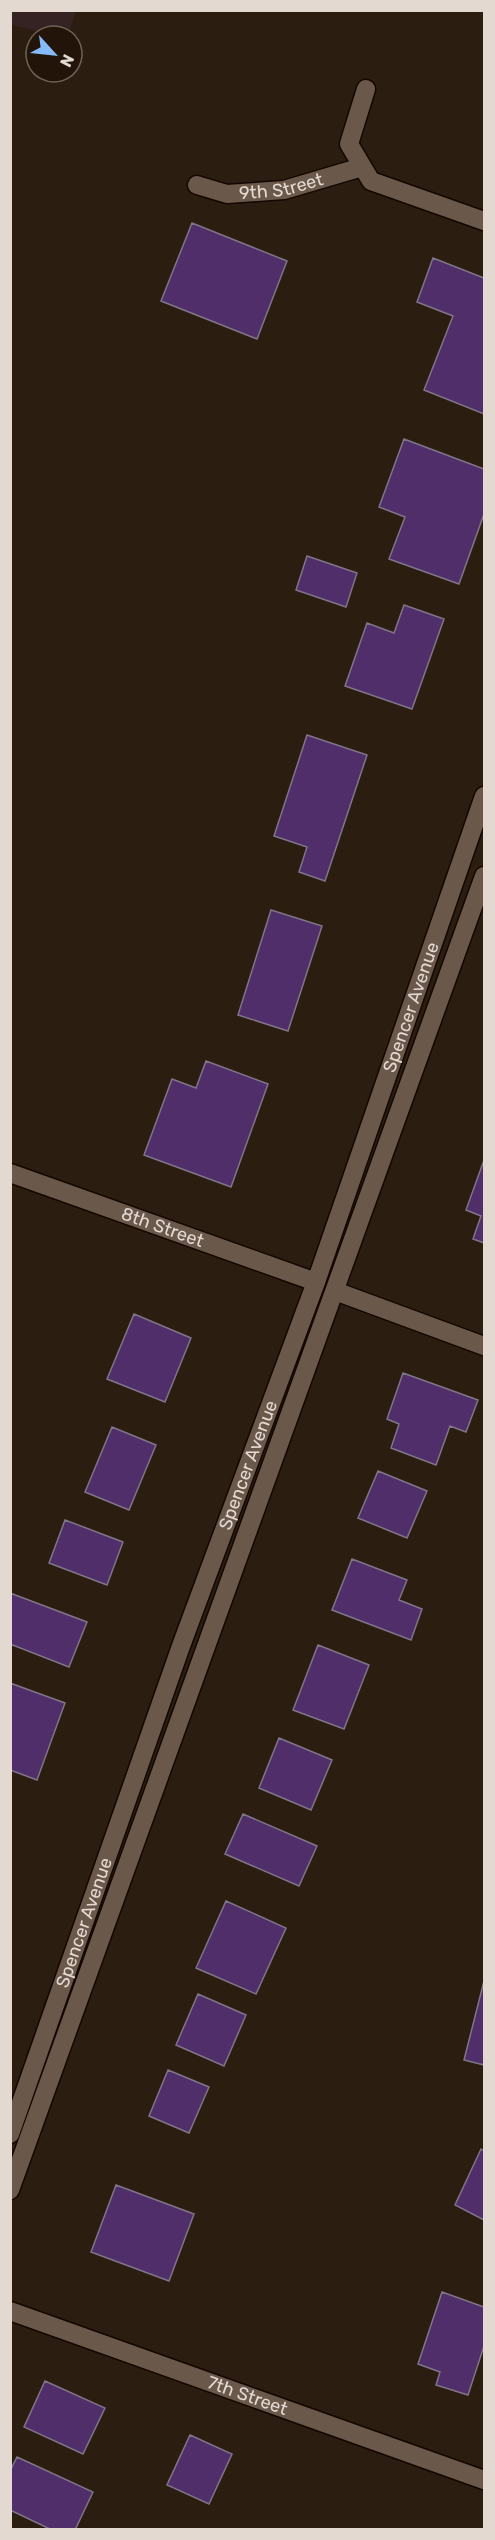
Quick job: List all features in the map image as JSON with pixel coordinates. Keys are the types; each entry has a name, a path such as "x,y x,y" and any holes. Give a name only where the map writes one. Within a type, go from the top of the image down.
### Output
{"street":[{"path":"366,89 349,144 371,182 484,221"},
{"name":"9th Street","path":"197,184 227,195 284,190 362,167"},
{"name":"Spencer Avenue","path":"10,2134 181,1646 316,1282 484,796"},
{"name":"Spencer Avenue","path":"10,2190 484,876"},
{"name":"8th Street","path":"10,1173 316,1282"},
{"path":"335,1291 484,1346"},
{"name":"7th Street","path":"10,2311 484,2480"}],"shaded area":[{"path":"11,10 76,10 72,24 24,24 24,28 11,25"}],"building":[{"path":"192,223 287,261 257,339 161,301"},
{"path":"433,258 484,278 484,414 424,390 453,316 417,302"},
{"path":"404,439 484,469 484,514 459,584 389,559 405,517 379,507"},
{"path":"307,556 357,573 346,607 296,590"},
{"path":"404,605 444,619 412,709 345,686 367,623 394,633"},
{"path":"307,735 367,755 325,881 299,872 307,847 274,836"},
{"path":"271,910 322,926 288,1031 238,1015"},
{"path":"206,1061 268,1084 231,1187 144,1155 172,1079 196,1088"},
{"path":"484,1160 484,1243 473,1239 481,1216 466,1210"},
{"path":"134,1314 191,1338 165,1402 107,1379"},
{"path":"403,1373 478,1400 466,1432 450,1426 436,1465 391,1448 399,1424 387,1419"},
{"path":"112,1427 156,1445 129,1510 85,1492"},
{"path":"378,1471 427,1491 407,1538 358,1518"},
{"path":"65,1520 123,1542 107,1585 49,1563"},
{"path":"352,1559 407,1580 399,1600 422,1609 411,1640 332,1610"},
{"path":"10,1593 87,1622 69,1667 10,1644"},
{"path":"318,1645 369,1665 344,1729 293,1710"},
{"path":"10,1683 65,1703 37,1780 10,1770"},
{"path":"279,1738 332,1760 311,1810 259,1788"},
{"path":"243,1814 317,1846 299,1886 225,1854"},
{"path":"226,1901 286,1928 256,1994 196,1968"},
{"path":"484,1981 484,2065 464,2060"},
{"path":"198,1994 246,2015 224,2066 176,2045"},
{"path":"168,2070 209,2087 189,2133 149,2116"},
{"path":"481,2149 484,2151 484,2220 455,2205"},
{"path":"116,2185 194,2214 169,2281 91,2252"},
{"path":"442,2292 484,2307 484,2346 468,2395 436,2385 440,2372 418,2364"},
{"path":"45,2381 105,2408 83,2454 24,2427"},
{"path":"190,2435 232,2454 209,2504 167,2485"},
{"path":"17,2457 93,2492 75,2530 52,2530 10,2510 10,2471"}]}
